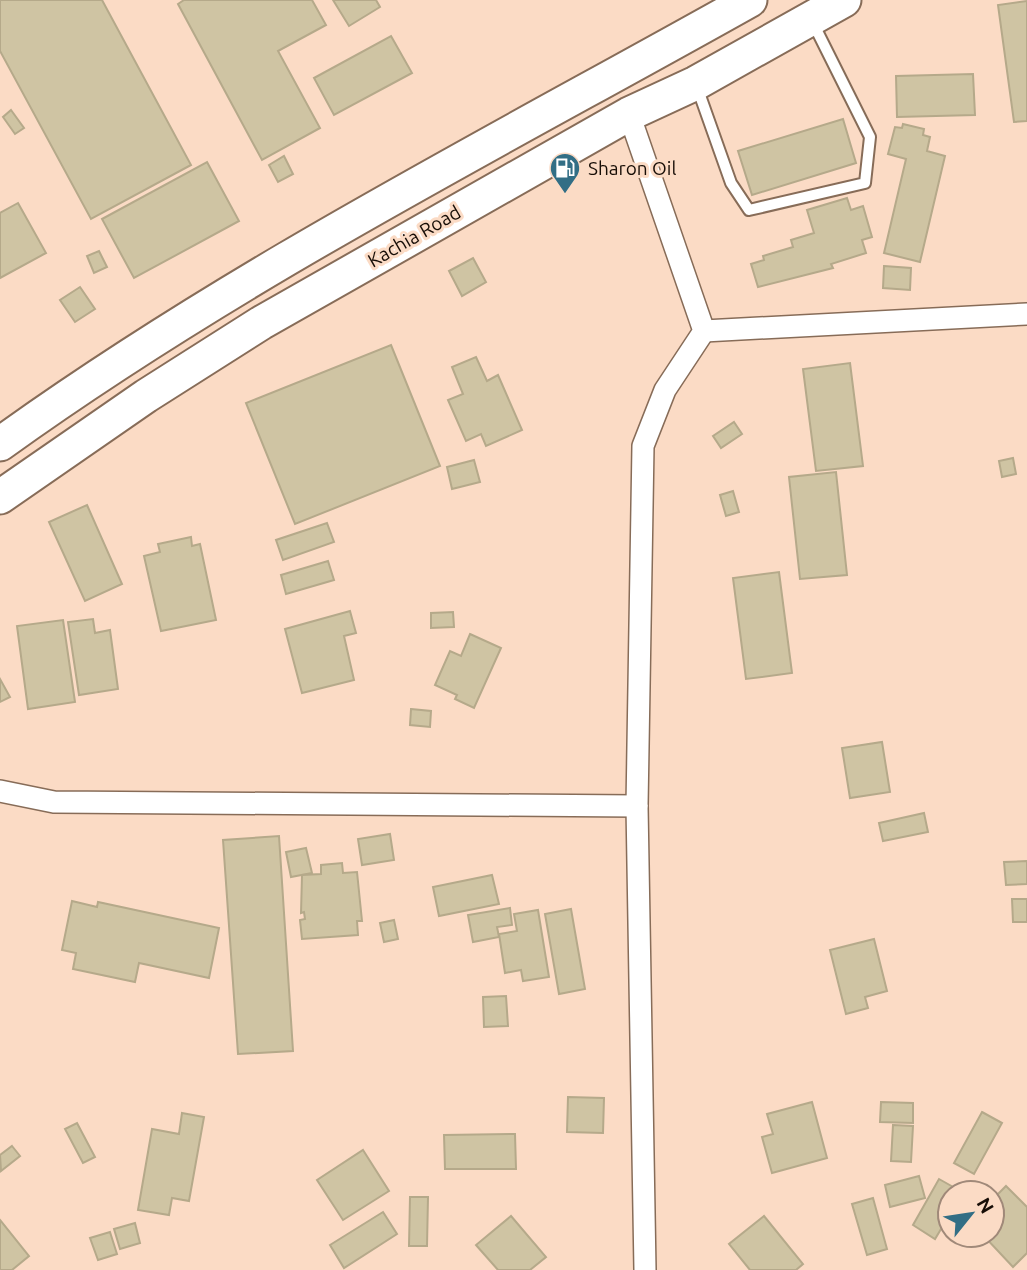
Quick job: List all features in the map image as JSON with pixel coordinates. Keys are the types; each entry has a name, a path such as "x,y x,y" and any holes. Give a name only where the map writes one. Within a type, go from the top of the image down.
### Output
{"main road":[{"path":"0,444 83,384 234,288 750,0"},
{"name":"Kachia Road","path":"0,497 146,396 261,323 629,114 696,83 844,0"}],"street":[{"path":"629,114 704,331"},
{"path":"704,331 1027,314"},
{"path":"645,1270 637,806 643,446 665,390 704,331"},
{"path":"0,790 54,802 637,806"}],"lane":[{"path":"696,83 731,183 749,210 864,183 870,137 811,19"}],"building":[{"path":"0,0 102,0 191,165 91,219 0,51"},
{"path":"184,0 312,0 326,25 278,51 320,128 262,160 178,4"},
{"path":"333,0 376,0 380,7 349,26"},
{"path":"1027,1 1027,121 1014,122 998,5"},
{"path":"391,36 412,73 334,115 314,78"},
{"path":"973,74 975,115 897,117 896,76"},
{"path":"11,110 24,128 15,134 3,117"},
{"path":"843,119 856,163 752,195 738,151"},
{"path":"903,124 924,129 923,135 930,137 927,151 945,156 920,262 884,253 906,159 888,154 895,127 902,128"},
{"path":"284,156 293,174 278,182 269,165"},
{"path":"207,162 239,221 134,278 102,219"},
{"path":"847,198 851,210 863,206 872,237 862,240 866,253 831,264 833,268 758,287 751,264 764,260 763,256 793,247 791,240 814,233 807,210"},
{"path":"18,203 46,253 0,278 0,213"},
{"path":"99,251 107,267 94,273 87,256"},
{"path":"473,258 486,282 462,296 449,271"},
{"path":"884,266 911,268 910,290 883,288"},
{"path":"80,287 95,309 75,322 60,300"},
{"path":"391,345 440,466 295,524 246,403"},
{"path":"476,357 487,381 498,375 522,430 486,446 481,434 466,441 448,400 463,394 452,367"},
{"path":"850,363 863,466 816,471 803,369"},
{"path":"734,422 742,434 721,448 713,436"},
{"path":"1013,458 1016,474 1002,477 999,461"},
{"path":"474,460 480,482 452,489 447,467"},
{"path":"836,472 847,575 800,579 789,477"},
{"path":"733,491 739,512 726,516 720,495"},
{"path":"87,505 122,584 85,601 49,522"},
{"path":"327,523 334,542 283,560 276,540"},
{"path":"191,537 192,546 200,544 216,620 161,631 144,556 160,552 158,544"},
{"path":"328,561 334,580 286,594 281,575"},
{"path":"779,572 792,673 746,679 733,578"},
{"path":"350,611 356,633 344,636 354,680 302,693 285,629"},
{"path":"453,612 454,627 431,628 431,613"},
{"path":"93,619 95,633 110,630 118,689 79,695 68,622"},
{"path":"63,620 75,702 28,709 17,626"},
{"path":"470,634 501,648 474,708 455,699 457,695 435,685 450,651 461,656"},
{"path":"0,679 10,697 0,702"},
{"path":"411,709 431,711 430,727 410,725"},
{"path":"882,742 890,792 850,798 842,748"},
{"path":"924,813 928,832 883,841 879,823"},
{"path":"390,834 394,860 362,865 358,839"},
{"path":"279,836 293,1051 238,1054 223,840"},
{"path":"306,848 312,873 291,877 286,852"},
{"path":"1027,861 1027,884 1006,885 1004,862"},
{"path":"342,863 343,873 357,872 362,921 357,921 358,935 302,939 300,920 305,919 304,912 301,913 302,875 321,874 321,865"},
{"path":"492,875 499,904 439,916 433,887"},
{"path":"1012,899 1027,899 1027,922 1013,922"},
{"path":"72,901 97,907 98,902 219,928 209,978 139,963 135,982 73,969 76,953 62,950"},
{"path":"510,908 512,925 497,927 499,937 473,942 468,915"},
{"path":"571,909 585,989 559,994 545,914"},
{"path":"538,910 549,977 523,981 521,970 505,973 499,934 517,931 514,914"},
{"path":"394,920 398,939 384,942 380,923"},
{"path":"874,939 887,991 865,997 868,1008 846,1014 830,950"},
{"path":"506,996 508,1026 484,1027 483,997"},
{"path":"568,1097 604,1098 603,1133 567,1132"},
{"path":"812,1102 827,1158 772,1173 762,1137 773,1134 767,1114"},
{"path":"881,1102 913,1103 913,1123 880,1122"},
{"path":"982,1112 1002,1123 974,1174 954,1163"},
{"path":"182,1113 204,1117 189,1201 172,1198 169,1215 138,1210 152,1129 179,1134"},
{"path":"77,1123 95,1157 83,1163 65,1129"},
{"path":"893,1125 913,1126 911,1162 891,1161"},
{"path":"515,1134 516,1169 445,1169 444,1135"},
{"path":"12,1146 20,1156 1,1171 0,1155"},
{"path":"363,1150 389,1191 343,1220 317,1180"},
{"path":"919,1176 925,1198 890,1207 885,1185"},
{"path":"936,1184 936,1237 913,1225"},
{"path":"1006,1186 1027,1207 1027,1253 1013,1267 996,1249 1006,1249"},
{"path":"410,1197 428,1197 427,1246 409,1246"},
{"path":"873,1198 887,1249 867,1255 852,1204"},
{"path":"383,1212 397,1234 344,1268 330,1245"},
{"path":"511,1216 546,1257 530,1270 498,1270 476,1245"},
{"path":"764,1216 803,1264 796,1270 750,1270 729,1244"},
{"path":"0,1220 29,1256 12,1270 0,1270"},
{"path":"135,1223 140,1243 120,1249 114,1229"},
{"path":"110,1232 117,1254 98,1260 90,1238"}],"place":[{"name":"Sharon Oil","path":"565,195"}]}
